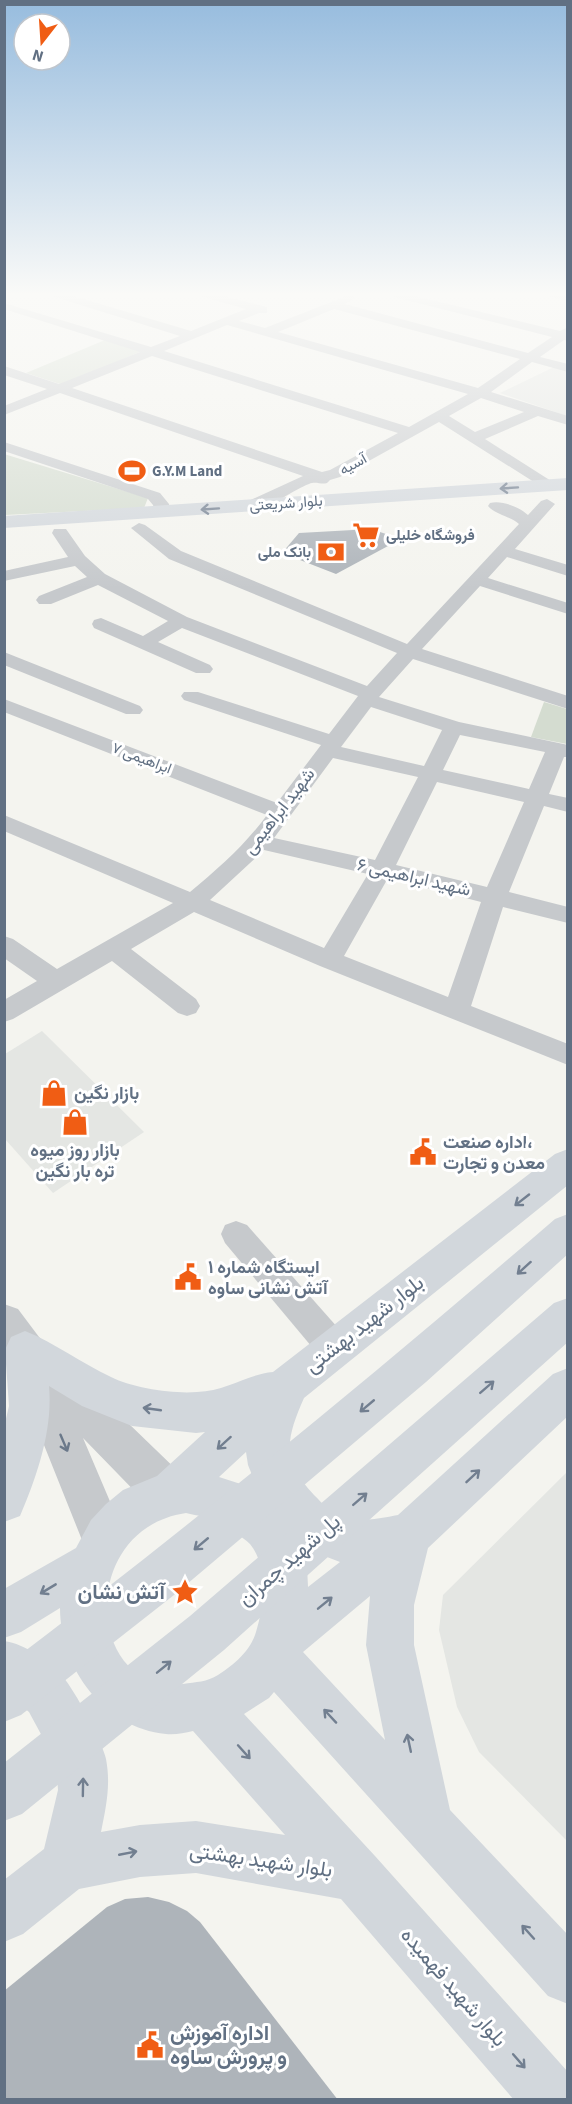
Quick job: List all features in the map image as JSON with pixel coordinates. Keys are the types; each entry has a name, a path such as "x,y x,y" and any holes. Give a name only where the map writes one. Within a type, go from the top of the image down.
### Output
{"main road":[{"name":"بلوار شریعتی","path":"4,536 496,506 555,491"},
{"name":"بلوار شریعتی","path":"4,522 343,498 555,491 567,502"},
{"name":"بلوار شهید بهشتی","path":"169,1494 290,1384 567,1164"},
{"path":"4,1698 158,1579 394,1383 567,1230"},
{"name":"پل شهید چمران","path":"4,1796 207,1633 567,1316"},
{"path":"15,1336 97,1392 132,1406 196,1413 225,1409 290,1384"},
{"path":"4,1500 15,1476 30,1407 15,1336"},
{"path":"290,1384 272,1423 267,1454 281,1492 307,1521 338,1540 364,1542 409,1535"},
{"path":"276,1647 286,1619 288,1579 283,1560 266,1526 253,1514 221,1496 186,1491 169,1494 140,1505 120,1520 97,1551 85,1586 83,1609 86,1632 93,1653 104,1673 120,1690 138,1702 160,1709 183,1711 205,1708 222,1702 251,1682 276,1647 409,1535 567,1388"},
{"path":"409,1535 391,1605 390,1645 427,1821"},
{"path":"4,1615 97,1551"},
{"path":"276,1647 427,1821 567,1976"},
{"path":"4,1665 12,1666 46,1695 81,1757 84,1790 67,1865"},
{"name":"بلوار شهید فهمیده","path":"205,1708 356,1875 553,2100"},
{"name":"بلوار شهید بهشتی","path":"4,1915 67,1865 140,1851 196,1847 356,1875"}],"street":[{"path":"4,411 52,393"},
{"path":"75,393 319,476 343,498"},
{"path":"286,393 411,432"},
{"name":"آسیه","path":"250,506 286,491 304,480 335,474 480,393"},
{"path":"481,393 567,421"},
{"path":"474,438 537,411"},
{"path":"439,416 555,491"},
{"path":"4,446 154,496 161,504 162,512"},
{"name":"شهید ابراهیمی","path":"4,1011 193,902 227,874 259,842 368,696 475,579 504,551 555,491"},
{"path":"496,506 516,513 528,524"},
{"path":"140,528 175,555 408,651 567,703"},
{"path":"60,533 80,560 99,578 181,621 368,696 454,727 562,750 495,896 456,1010"},
{"path":"504,551 567,571"},
{"path":"4,576 80,560"},
{"path":"45,600 99,578"},
{"path":"475,579 567,609"},
{"path":"144,644 181,621"},
{"path":"101,624 203,669"},
{"path":"4,658 133,710"},
{"path":"191,696 329,746 429,775 567,805"},
{"name":"ابراهیمی ۷","path":"4,705 280,812"},
{"path":"329,960 382,869 454,727"},
{"path":"4,822 329,960 567,1055"},
{"name":"شهید ابراهیمی ۶","path":"259,842 382,869 567,915"},
{"path":"4,945 57,982"},
{"path":"114,949 187,1006"},
{"path":"236,1234 334,1348"},
{"path":"15,1336 169,1494"},
{"path":"15,1336 97,1551"}],"shaded area":[{"path":"501,393 567,393 567,416"},
{"path":"4,454 148,498 144,508 5,515"},
{"path":"544,702 567,709 567,744 531,737"},
{"name":"بازار نگین","path":"42,1031 144,1132 53,1193 5,1139 5,1054"},
{"path":"567,1472 567,1841 479,1752 457,1707 439,1630 443,1595"}],"building":[{"name":"بانک ملی","path":"371,529 401,539 336,574 282,553 299,533"},
{"name":"اداره آموزش و پرورش ساوه","path":"148,1897 169,1902 187,1911 200,1922 338,2100 4,2100 4,1991 107,1907 125,1899"}],"place":[{"name":"G.Y.M Land","path":"132,471"},
{"name":"فروشگاه خلیلی","path":"366,535"},
{"name":"بانک ملی","path":"331,552"},
{"name":"بازار نگین","path":"54,1093"},
{"name":"بازار روز میوه تره بار نگین","path":"75,1122"},
{"name":"اداره صنعت، معدن و تجارت","path":"423,1152"},
{"name":"ایستگاه شماره ۱ آتش نشانی ساوه","path":"188,1277"},
{"name":"آتش نشان","path":"185,1592"},
{"name":"اداره آموزش و پرورش ساوه","path":"150,2045"}]}
